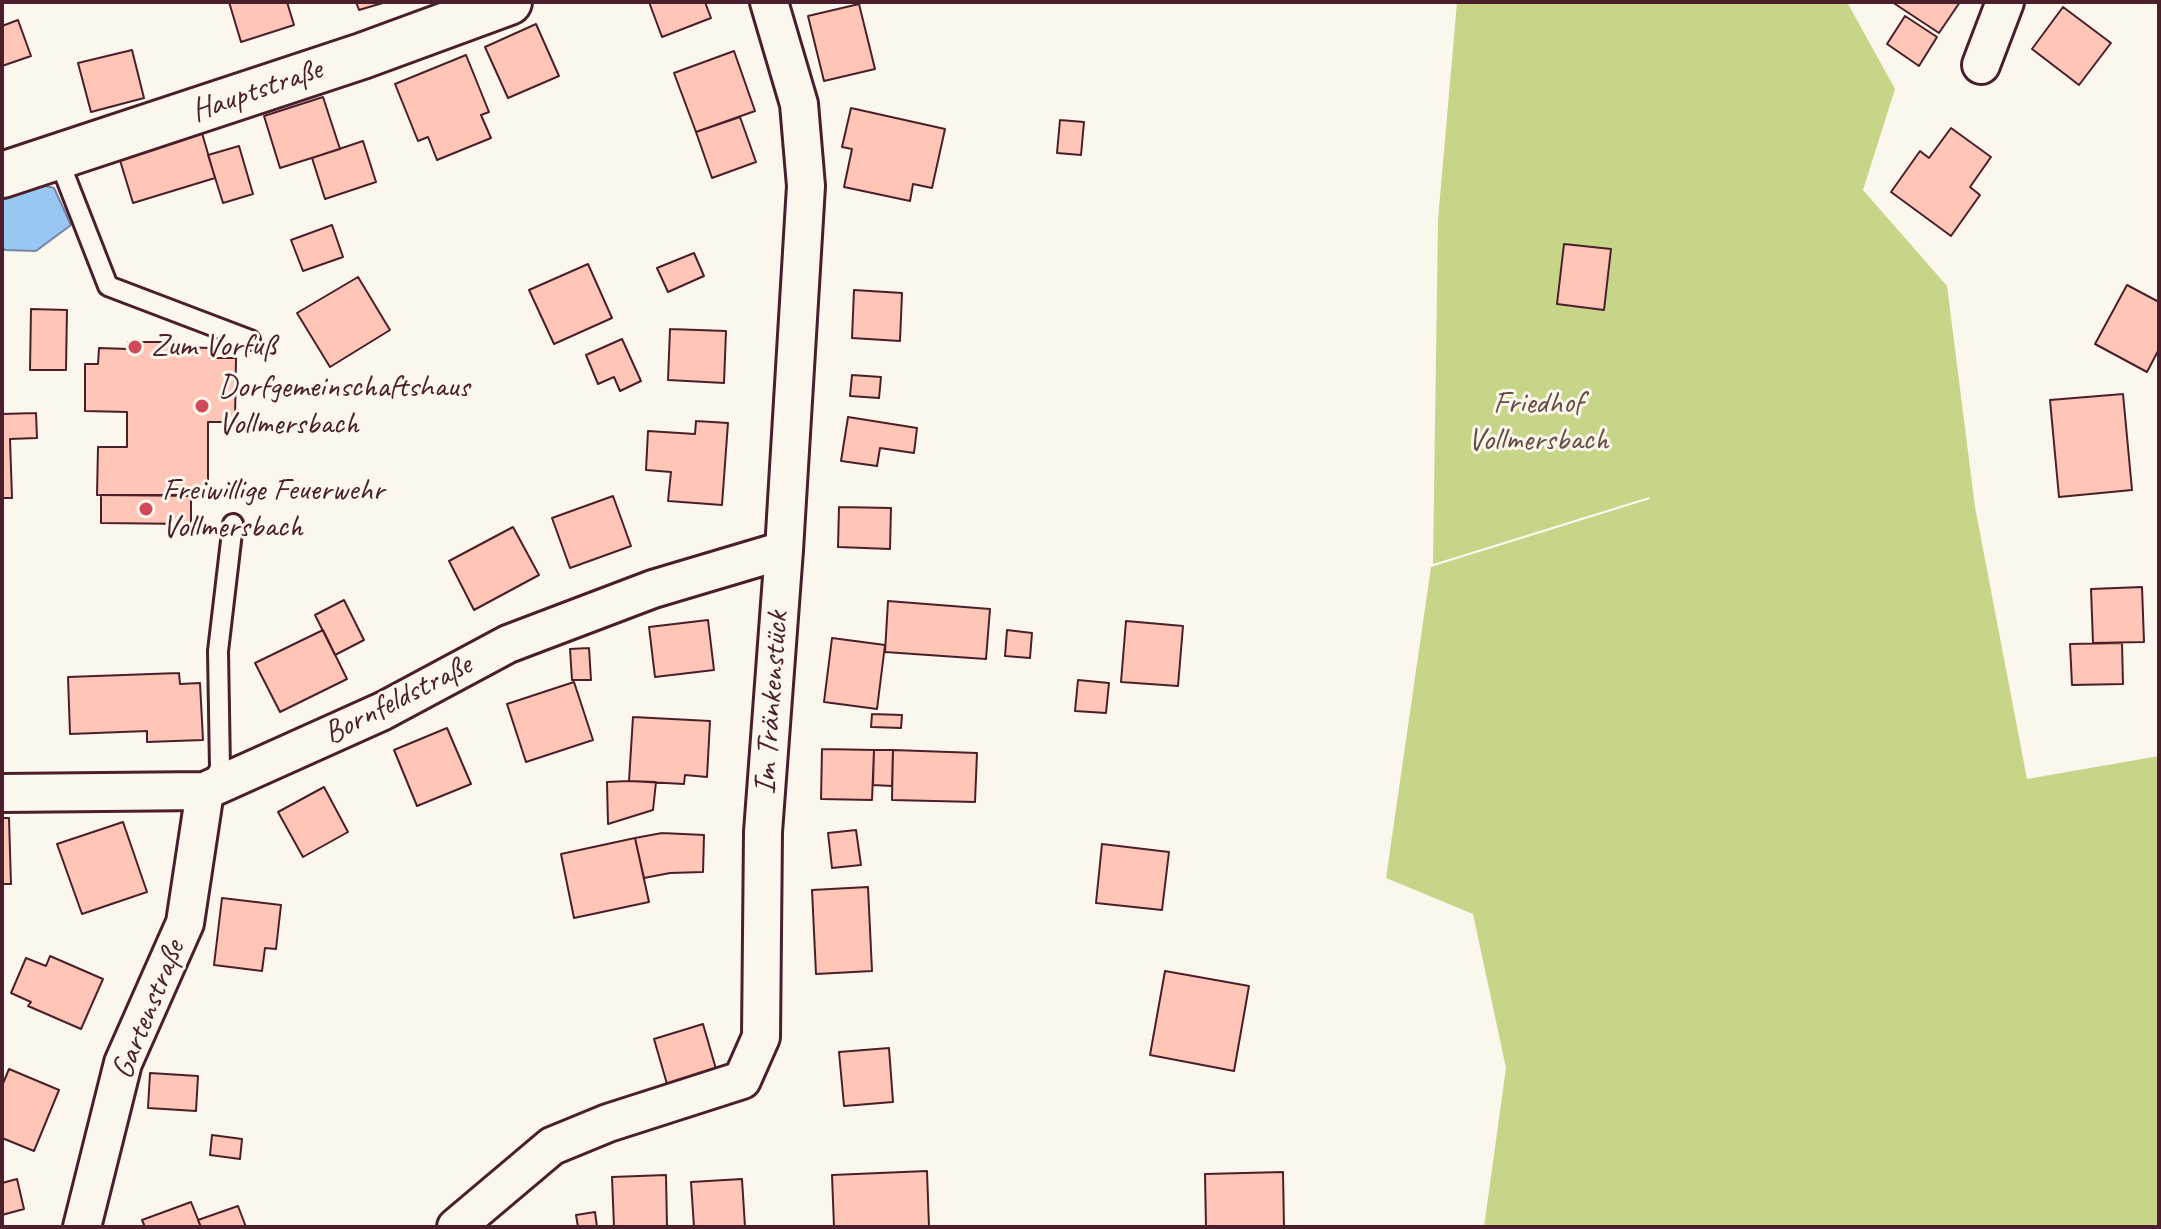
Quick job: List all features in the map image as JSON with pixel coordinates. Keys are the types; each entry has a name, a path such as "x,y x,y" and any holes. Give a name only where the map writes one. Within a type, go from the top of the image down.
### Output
{"main road":[{"name":"Hauptstraße","path":"2,175 362,56 509,2"}],"street":[{"name":"Im Tränkenstück","path":"456,1227 552,1146 608,1123 742,1080 761,1037 763,832 806,186 799,104 769,2"},
{"path":"1981,65 2005,2"},
{"name":"Bornfeldstraße","path":"2,793 205,791 383,711 508,644 653,589 784,550"},
{"name":"Gartenstraße","path":"82,1227 123,1063 185,923 205,791"}],"lane":[{"path":"58,158 108,286 250,340"},
{"path":"205,791 220,769 218,651 233,524"}],"green space":[{"name":"Friedhof Vollmersbach","path":"1457,2 1847,2 1895,89 1863,190 1947,286 1975,507 2027,779 2159,756 2159,1227 1484,1227 1506,1068 1473,914 1386,878 1431,567 1650,499 1433,564 1438,220"}],"water":[{"path":"42,185 54,188 71,225 36,251 5,250 2,247 2,199"}],"building":[{"path":"229,2 287,2 294,25 241,42"},
{"path":"356,2 386,2 359,10"},
{"path":"649,2 705,2 711,18 662,37"},
{"path":"1892,2 1960,2 1939,33"},
{"path":"859,4 875,69 824,81 808,16"},
{"path":"2063,7 2111,43 2079,85 2032,49"},
{"path":"1905,16 1937,37 1919,66 1887,44"},
{"path":"18,20 31,56 2,66 2,26"},
{"path":"536,24 559,76 508,98 485,47"},
{"path":"132,50 144,98 91,112 78,63"},
{"path":"734,51 755,111 696,132 674,73"},
{"path":"466,55 489,112 481,115 491,138 437,160 428,137 418,141 395,84"},
{"path":"323,97 340,149 280,168 264,116"},
{"path":"851,108 945,129 932,188 913,184 910,201 844,187 852,149 842,147"},
{"path":"740,117 756,162 712,178 696,132"},
{"path":"1060,120 1084,122 1081,155 1057,153"},
{"path":"1951,128 1991,157 1970,187 1980,195 1951,236 1891,192 1920,151 1929,158"},
{"path":"202,133 215,178 133,203 119,157"},
{"path":"363,141 376,182 325,199 312,158"},
{"path":"239,146 253,194 223,203 208,155"},
{"path":"332,225 343,257 303,271 291,240"},
{"path":"1564,244 1611,249 1604,310 1557,304"},
{"path":"694,253 704,276 668,292 657,268"},
{"path":"588,264 612,318 554,344 529,290"},
{"path":"358,277 390,330 330,367 297,313"},
{"path":"2127,285 2159,302 2159,349 2147,372 2095,344"},
{"path":"854,290 902,293 900,341 852,338"},
{"path":"31,309 67,310 66,370 30,370"},
{"path":"670,329 726,331 724,383 668,380"},
{"path":"622,339 641,381 620,391 614,377 598,384 586,355"},
{"path":"128,342 178,342 177,347 210,348 210,358 236,358 235,422 208,422 208,496 97,495 98,447 127,447 127,412 85,411 85,364 98,364 99,348 128,349"},
{"path":"852,375 881,377 879,398 850,396"},
{"path":"2123,394 2132,490 2059,497 2050,400"},
{"path":"36,413 37,438 10,439 12,498 2,498 2,414"},
{"path":"848,417 917,428 914,453 880,448 877,466 841,461"},
{"path":"696,421 728,423 722,505 668,501 671,472 646,470 648,431 695,434"},
{"name":"Freiwillige Feuerwehr Vollmersbach","path":"101,495 191,495 191,524 101,523"},
{"path":"613,496 631,546 570,568 552,518"},
{"path":"839,507 891,508 890,549 838,547"},
{"path":"513,527 539,575 474,610 449,561"},
{"path":"2142,587 2144,642 2093,643 2091,589"},
{"path":"344,600 364,640 335,655 315,615"},
{"path":"888,601 990,609 986,659 885,652"},
{"path":"708,620 714,670 655,677 649,627"},
{"path":"1126,621 1183,626 1178,686 1121,682"},
{"path":"323,630 347,679 280,712 255,663"},
{"path":"1007,630 1032,633 1030,658 1005,656"},
{"path":"832,638 885,645 877,709 824,702"},
{"path":"2122,643 2123,684 2072,685 2070,644"},
{"path":"589,648 591,680 572,680 570,649"},
{"path":"179,673 180,684 200,683 203,740 147,742 147,731 70,734 68,677"},
{"path":"1078,680 1109,683 1106,713 1075,711"},
{"path":"574,682 593,740 526,762 507,704"},
{"path":"872,714 902,715 901,728 871,727"},
{"path":"633,717 710,721 707,777 685,775 684,784 629,781"},
{"path":"447,728 471,784 417,806 394,750"},
{"path":"822,749 874,750 872,800 821,799"},
{"path":"874,750 893,750 892,786 873,785"},
{"path":"893,750 977,753 975,802 892,800"},
{"path":"607,782 656,782 653,810 608,824"},
{"path":"324,787 348,832 303,857 278,812"},
{"path":"2,818 9,818 11,884 2,884"},
{"path":"123,822 147,892 82,914 57,844"},
{"path":"856,830 861,865 832,868 828,833"},
{"path":"662,833 704,835 703,872 644,878 635,838"},
{"path":"635,838 649,902 574,918 561,854"},
{"path":"1102,844 1169,852 1162,910 1096,903"},
{"path":"868,887 872,971 816,974 812,890"},
{"path":"222,898 281,905 276,949 265,948 262,971 214,965"},
{"path":"50,956 103,979 81,1029 28,1006 31,1002 11,993 26,958 46,966"},
{"path":"1165,971 1249,986 1234,1071 1150,1055"},
{"path":"703,1024 716,1069 667,1084 654,1039"},
{"path":"889,1048 893,1102 844,1106 839,1052"},
{"path":"9,1069 59,1090 34,1151 2,1138 2,1086"},
{"path":"150,1073 198,1076 196,1111 148,1108"},
{"path":"212,1135 242,1139 240,1159 210,1155"},
{"path":"927,1171 929,1227 834,1227 832,1175"},
{"path":"1283,1172 1284,1227 1206,1227 1205,1174"},
{"path":"666,1175 667,1227 614,1227 612,1177"},
{"path":"17,1179 24,1209 2,1215 2,1183"},
{"path":"742,1179 745,1227 694,1227 691,1182"},
{"path":"191,1202 201,1227 145,1227 142,1220"},
{"path":"238,1206 246,1227 201,1227 198,1220"},
{"path":"595,1212 597,1227 578,1227 576,1215"}],"place":[{"name":"Zum Vorfuß","path":"135,347"},
{"name":"Dorfgemeinschaftshaus Vollmersbach","path":"202,406"},
{"name":"Freiwillige Feuerwehr Vollmersbach","path":"146,509"}]}
